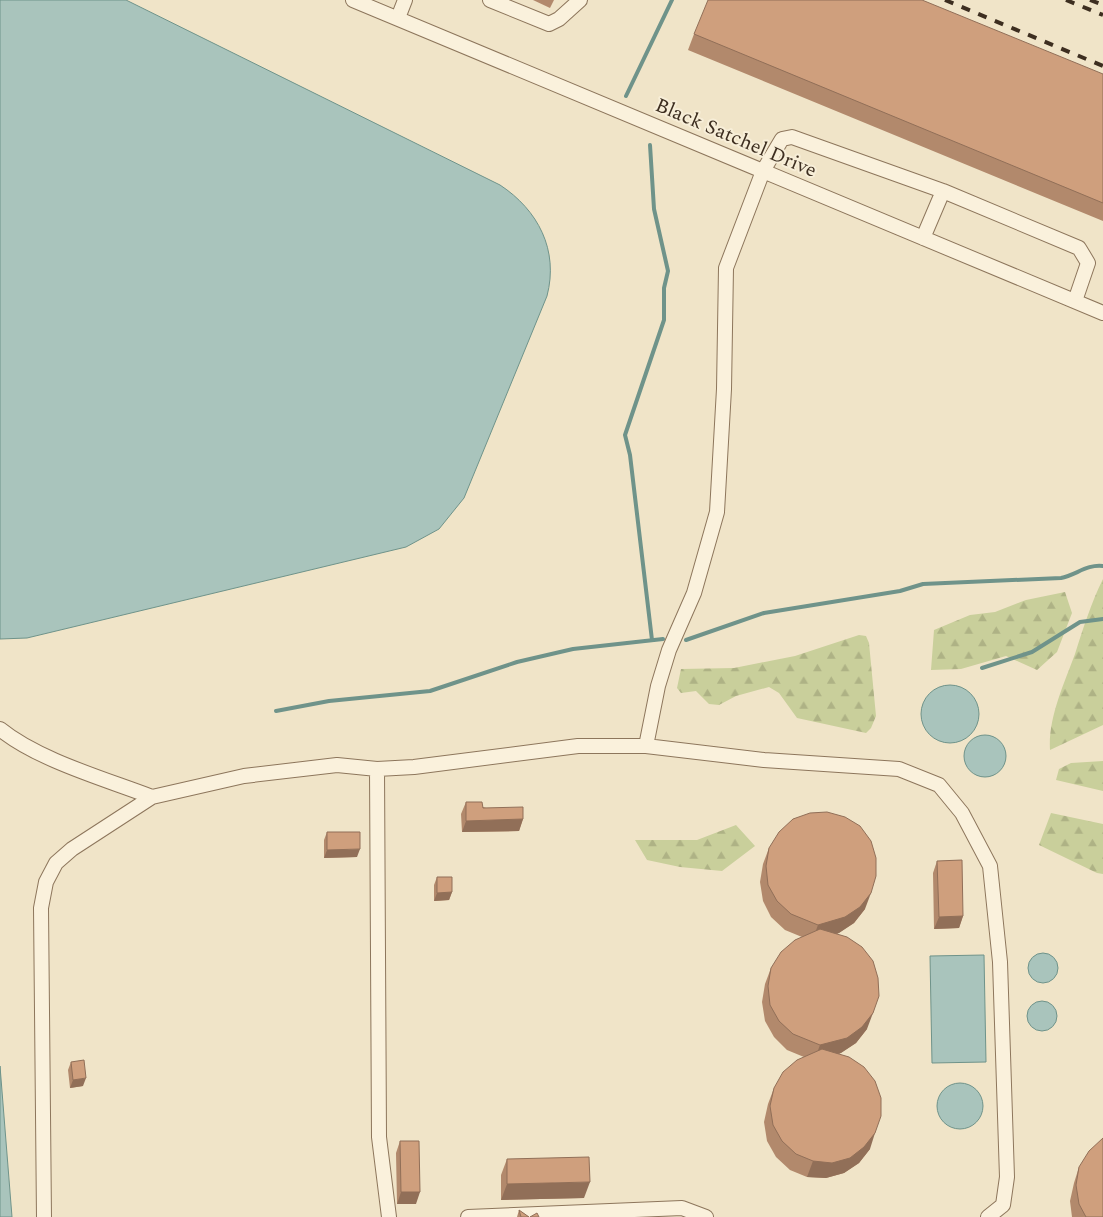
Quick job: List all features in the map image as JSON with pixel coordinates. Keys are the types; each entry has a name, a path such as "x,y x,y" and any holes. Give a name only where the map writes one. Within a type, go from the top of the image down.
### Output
{"street":[{"name":"Black Satchel Drive","path":"353,0 1103,313"},
{"path":"398,18 405,0"},
{"path":"490,0 549,24 559,19 580,0"},
{"path":"646,746 658,686 669,650 694,593 716,512 724,389 726,268 763,171 778,143 782,139 792,137 943,191 1079,248 1088,262 1075,301"},
{"path":"923,238 943,191"},
{"path":"0,728 10,736 59,762 152,797"},
{"path":"44,1217 41,908 46,882 56,863 72,850 152,797 244,776 337,766 377,769 414,767 578,746 646,746 764,760 899,769 939,785 962,813 990,866 1000,962 1007,1177 1003,1205 988,1217"},
{"path":"377,769 376,966 379,1138 389,1217"},
{"path":"468,1217 682,1208 706,1217"}],"green space":[{"path":"1103,579 1103,725 1050,750 1054,713 1091,607"},
{"path":"1065,592 1072,613 1057,652 1037,670 1006,656 961,669 931,670 934,630 970,615 995,612 1026,600"},
{"path":"859,635 866,636 869,643 876,716 871,728 866,733 797,718 779,693 769,687 736,696 719,705 709,704 696,691 681,693 677,688 681,669 734,668 795,656"},
{"path":"1103,761 1103,791 1056,780 1059,769 1071,763"},
{"path":"1051,813 1103,824 1103,874 1097,873 1039,845"},
{"path":"736,825 755,846 722,871 680,867 647,860 635,840 697,840"}],"water":[{"path":"0,0 126,0 500,185 525,206 535,219 547,247 550,279 547,296 464,498 439,529 406,547 27,638 0,639"},
{"path":"950,685 966,690 974,698 979,714 974,730 966,738 950,743 934,738 926,730 921,714 926,698 934,690"},
{"path":"985,735 1000,741 1006,756 1000,771 985,777 970,771 964,756 970,741"},
{"path":"1043,953 1054,957 1058,968 1054,979 1043,983 1032,979 1028,968 1032,957"},
{"path":"984,955 986,1062 932,1063 930,956"},
{"path":"1042,1001 1053,1005 1057,1016 1053,1027 1042,1031 1031,1027 1027,1016 1031,1005"},
{"path":"0,1066 12,1217 0,1217"},
{"path":"965,1083 969,1084 979,1093 982,1097 982,1115 973,1125 965,1129 955,1129 947,1125 938,1115 937,1101 941,1093 951,1084"}],"building":[{"path":"708,0 922,0 1103,74 1103,203 694,34"},
{"path":"466,802 482,802 483,808 523,807 523,819 466,821"},
{"path":"827,812 845,817 860,826 871,841 876,858 876,876 871,893 860,907 845,917 818,925 791,914 777,901 768,885 766,866 769,848 779,832 793,819 810,813"},
{"path":"327,832 360,832 360,849 327,850"},
{"path":"962,860 963,916 939,917 937,861"},
{"path":"437,877 452,877 452,892 437,893"},
{"path":"820,929 847,937 862,947 873,961 878,978 879,996 873,1013 862,1027 847,1038 820,1045 793,1034 779,1021 770,1005 768,986 771,968 781,952 795,940"},
{"path":"822,1049 849,1057 864,1067 875,1081 881,1098 881,1116 875,1133 864,1147 850,1158 832,1163 813,1161 796,1154 782,1141 773,1125 770,1106 774,1088 783,1072 797,1060"},
{"path":"84,1060 86,1078 73,1080 71,1062"},
{"path":"1103,1138 1103,1217 1086,1217 1079,1204 1076,1185 1079,1167 1089,1151"},
{"path":"400,1141 419,1141 420,1192 401,1192"},
{"path":"589,1157 590,1182 507,1184 507,1159"},
{"path":"519,1210 529,1217 521,1217"},
{"path":"537,1213 539,1217 530,1217"}],"waterway":[{"path":"626,96 672,0"},
{"path":"650,145 654,209 668,271 664,288 664,320 625,435 630,455 652,640"},
{"path":"686,640 764,613 900,591 923,584 1061,578 1087,568 1103,566"},
{"path":"982,668 1032,652 1080,622 1103,619"},
{"path":"276,711 329,701 430,691 517,662 573,649 663,639"}],"railway":[{"path":"945,0 1103,66"},
{"path":"1066,0 1103,15"},
{"path":"1090,0 1103,5"}]}
